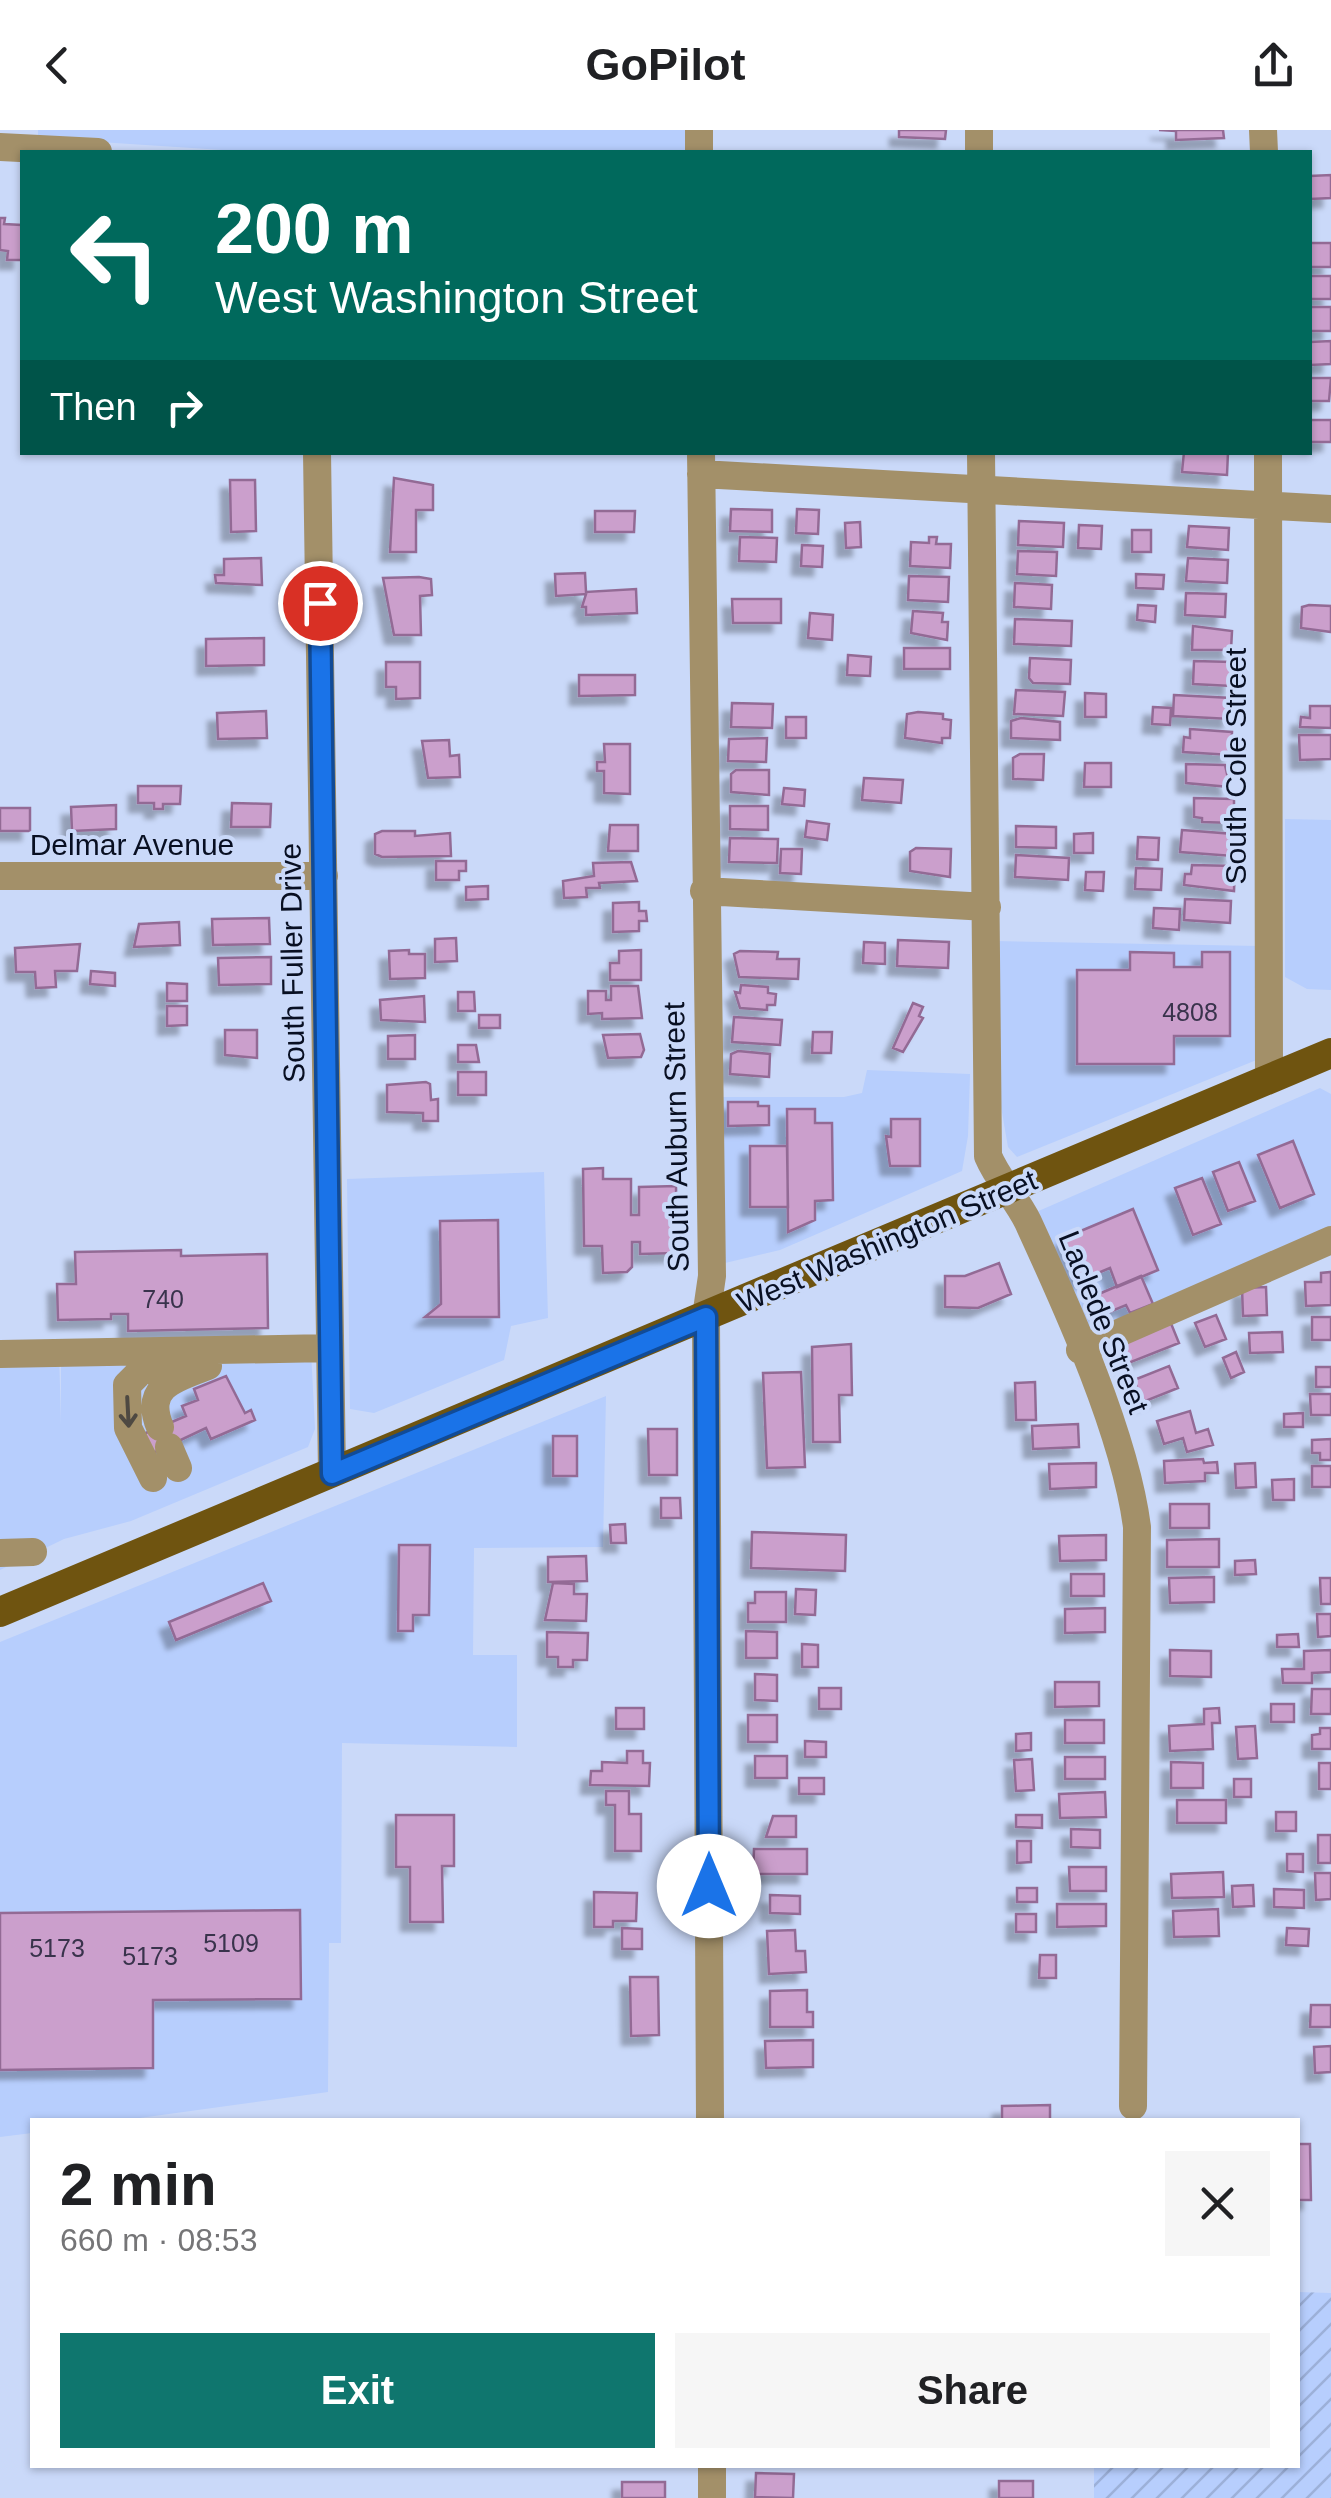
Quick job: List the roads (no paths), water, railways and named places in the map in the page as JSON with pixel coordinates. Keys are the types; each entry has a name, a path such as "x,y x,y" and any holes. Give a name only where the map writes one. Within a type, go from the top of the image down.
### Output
{"main road":[{"name":"West Washington Street","path":"0,1612 1009,1191 1331,1052"}],"street":[{"path":"0,147 59,150"},
{"name":"South Fuller Drive","path":"318,455 332,1474"},
{"name":"Laclede Street","path":"981,455 988,1156 1027,1219 1124,1460 1139,1554 1133,2106"},
{"name":"South Cole Street","path":"1268,455 1269,1079"},
{"path":"701,463 981,490 1331,509"},
{"name":"South Auburn Street","path":"701,463 712,1276 706,1317 710,2118"},
{"name":"Delmar Avenue","path":"0,876 324,876"},
{"path":"704,891 987,907"},
{"path":"1080,1350 1331,1240"},
{"path":"0,1354 331,1357"},
{"path":"208,1366 169,1381 156,1393 153,1406 165,1455 128,1428 128,1385 141,1371 159,1366 331,1357"},
{"path":"0,1553 33,1552"},
{"path":"712,2468 712,2498"}]}
